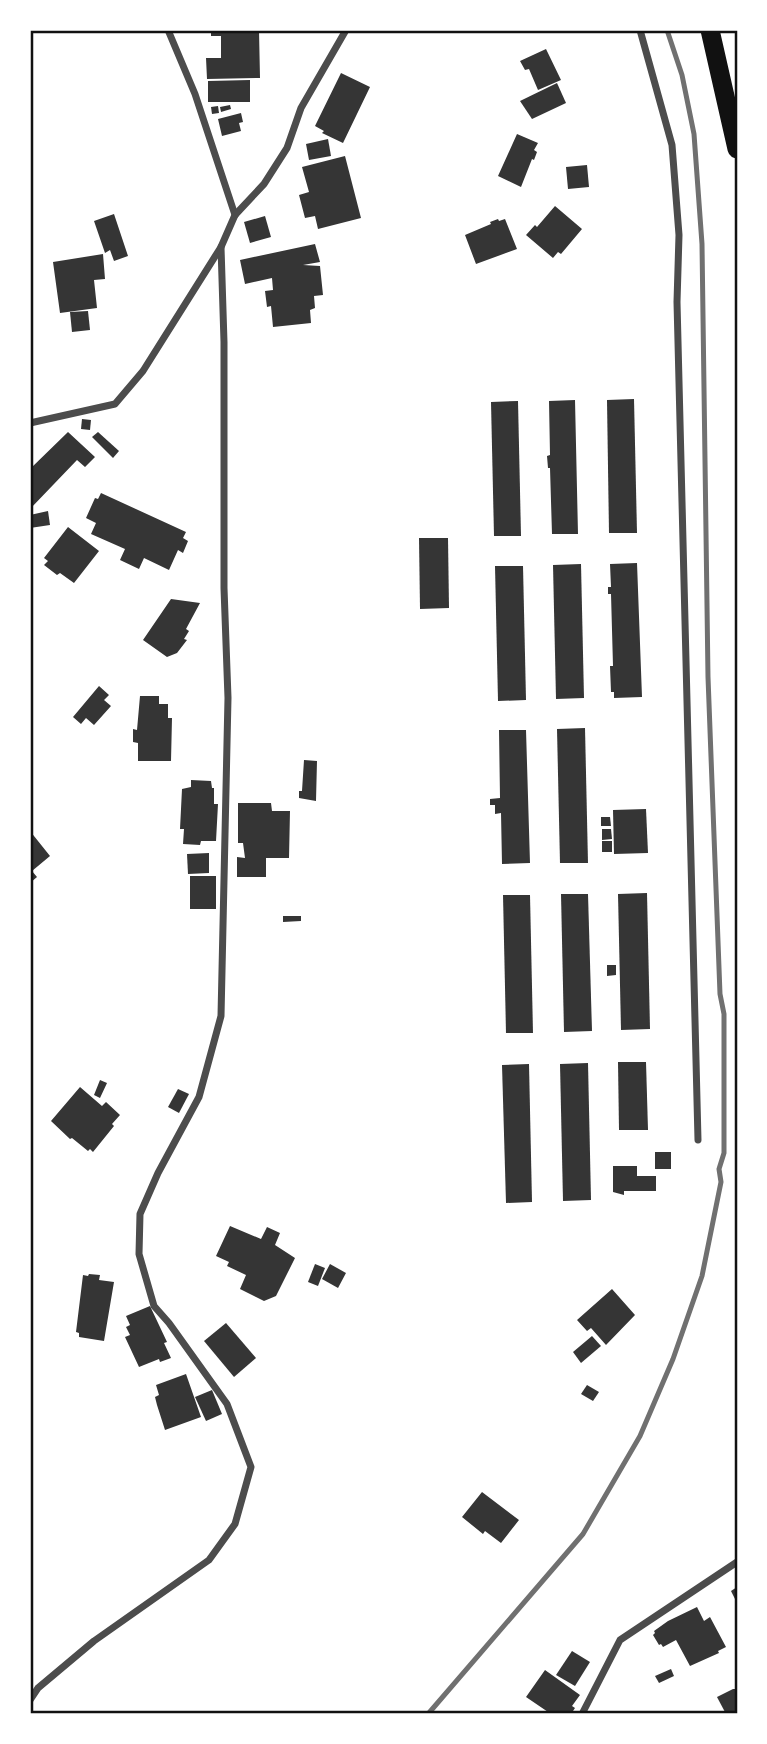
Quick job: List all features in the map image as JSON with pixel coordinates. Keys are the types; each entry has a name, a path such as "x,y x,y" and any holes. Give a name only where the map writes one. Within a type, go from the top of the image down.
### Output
{"highway":[{"path":"710,30 737,149"}],"street":[{"path":"168,30 195,94 235,215"},
{"path":"30,423 116,404 143,371 221,247 235,215 264,184 287,148 301,108 346,30"},
{"path":"639,30 672,145 679,235 677,302 698,1140"},
{"path":"30,1700 38,1688 94,1641 209,1560 235,1524 251,1468 227,1404 154,1306 139,1254 140,1214 158,1173 199,1097 222,1016 228,698 224,588 224,342 221,247"},
{"path":"582,1714 620,1640 737,1562"}],"building":[{"path":"211,30 259,30 260,78 207,79 206,58 221,58 221,36 211,36"},
{"path":"546,49 561,80 538,90 529,69 525,70 520,61"},
{"path":"341,73 370,87 343,143 322,133 324,131 315,126"},
{"path":"250,80 250,102 208,102 208,81"},
{"path":"557,83 566,103 532,119 520,101"},
{"path":"230,105 231,109 221,112 220,107"},
{"path":"218,106 219,113 212,114 211,107"},
{"path":"241,113 241,131 222,136 218,119"},
{"path":"517,134 538,143 534,150 537,152 534,160 532,159 521,187 498,176"},
{"path":"328,139 331,156 309,160 306,144"},
{"path":"345,156 361,218 318,229 315,216 305,218 299,195 309,192 302,167"},
{"path":"587,165 589,187 568,189 566,167"},
{"path":"555,206 582,229 561,254 558,252 553,258 526,235 535,225 537,227"},
{"path":"114,214 128,256 114,261 110,250 105,253 94,221"},
{"path":"265,216 271,237 250,243 244,222"},
{"path":"498,219 505,219 517,249 476,264 465,235"},
{"path":"315,244 320,262 303,265 320,266 323,295 314,296 315,308 310,310 311,323 273,327 271,306 267,307 265,291 273,290 272,278 245,284 240,260"},
{"path":"103,254 105,279 94,280 97,308 60,313 53,262"},
{"path":"88,311 90,330 72,332 70,312"},
{"path":"634,399 637,533 609,533 607,400"},
{"path":"575,400 578,534 552,534 550,468 547,456 550,455 549,401"},
{"path":"518,401 521,536 494,536 491,402"},
{"path":"82,419 91,420 90,430 81,429"},
{"path":"68,432 95,457 85,467 77,460 30,509 30,469"},
{"path":"98,432 119,451 113,458 92,437"},
{"path":"101,493 186,532 183,538 188,541 183,553 178,550 169,570 144,558 139,569 120,560 125,549 91,534 96,523 86,518 95,498 98,499"},
{"path":"48,511 50,525 30,528 30,515"},
{"path":"68,527 99,551 74,583 44,565 48,561 44,558"},
{"path":"419,538 448,538 449,608 420,609"},
{"path":"637,563 642,697 614,698 614,692 611,692 610,666 613,666 611,594 608,594 608,587 611,587 610,564"},
{"path":"581,564 584,698 556,699 553,565"},
{"path":"495,566 523,566 526,700 498,701"},
{"path":"171,599 200,603 186,629 189,631 184,639 187,640 177,653 167,657 143,640"},
{"path":"99,686 109,695 104,700 111,706 94,725 86,718 81,724 73,717"},
{"path":"140,696 159,696 159,704 168,704 168,718 172,718 171,761 138,761 138,743 133,742 133,729 137,730"},
{"path":"585,728 588,863 560,863 557,729"},
{"path":"499,730 526,730 530,863 502,864 501,813 495,814 495,805 490,805 490,799 500,798"},
{"path":"304,760 317,761 316,801 299,798"},
{"path":"191,780 211,781 214,788 214,804 218,804 216,841 201,841 200,845 183,844 184,829 180,829 182,789 191,787"},
{"path":"238,803 271,803 272,811 290,811 289,858 266,858 266,877 237,877 237,857 245,858 243,843 238,843"},
{"path":"646,809 648,853 614,854 613,810"},
{"path":"601,817 610,817 611,826 601,826"},
{"path":"602,829 611,829 612,839 602,840"},
{"path":"30,831 50,856 32,871 37,877 30,883"},
{"path":"602,841 612,841 612,852 602,852"},
{"path":"209,853 209,873 188,874 187,854"},
{"path":"190,876 216,876 216,909 190,909"},
{"path":"647,893 650,1029 621,1030 618,894"},
{"path":"561,894 588,894 592,1031 564,1032"},
{"path":"503,895 530,895 533,1033 506,1033"},
{"path":"283,916 301,916 301,921 283,922"},
{"path":"607,965 616,965 616,975 607,976"},
{"path":"618,1062 646,1062 648,1130 619,1130"},
{"path":"588,1063 591,1200 563,1201 560,1064"},
{"path":"529,1064 532,1202 506,1203 502,1065"},
{"path":"100,1080 107,1083 100,1098 94,1095"},
{"path":"80,1087 102,1106 106,1102 120,1115 93,1152 70,1139 51,1121"},
{"path":"178,1089 189,1094 179,1113 168,1107"},
{"path":"655,1152 671,1152 671,1169 655,1169"},
{"path":"613,1166 637,1166 637,1176 656,1176 656,1191 624,1191 624,1195 613,1192"},
{"path":"230,1226 261,1239 267,1227 280,1233 275,1245 295,1258 276,1296 264,1301 240,1289 246,1275 227,1266 229,1262 216,1256"},
{"path":"315,1264 325,1268 318,1286 308,1282"},
{"path":"330,1264 346,1273 338,1288 322,1279"},
{"path":"83,1275 100,1275 99,1280 114,1282 104,1341 79,1337 76,1332"},
{"path":"612,1289 635,1315 606,1345 591,1328 587,1331 577,1320"},
{"path":"150,1306 167,1342 164,1343 171,1358 160,1362 159,1359 139,1367 125,1337 130,1335 126,1327 130,1325 126,1316"},
{"path":"226,1323 256,1358 234,1377 204,1341"},
{"path":"592,1336 601,1346 581,1363 573,1352"},
{"path":"186,1374 201,1417 165,1430 155,1397 159,1395 156,1385"},
{"path":"587,1385 599,1392 593,1401 581,1394"},
{"path":"212,1390 222,1414 206,1421 195,1397"},
{"path":"482,1492 519,1520 501,1543 485,1531 483,1534 462,1517"},
{"path":"737,1587 737,1603 731,1591"},
{"path":"697,1607 704,1621 710,1617 726,1647 690,1666 676,1640 663,1647 653,1635 654,1631 668,1621"},
{"path":"572,1651 590,1662 575,1686 556,1675"},
{"path":"671,1669 674,1676 659,1683 655,1676"},
{"path":"545,1670 580,1695 572,1706 575,1708 571,1714 551,1714 526,1697"},
{"path":"737,1689 737,1714 726,1714 717,1697"}],"railway":[{"path":"428,1714 583,1534 640,1436 673,1359 702,1276 721,1182 719,1169 724,1153 724,1014 720,994 708,677 702,244 694,134 682,75 667,30"}]}
